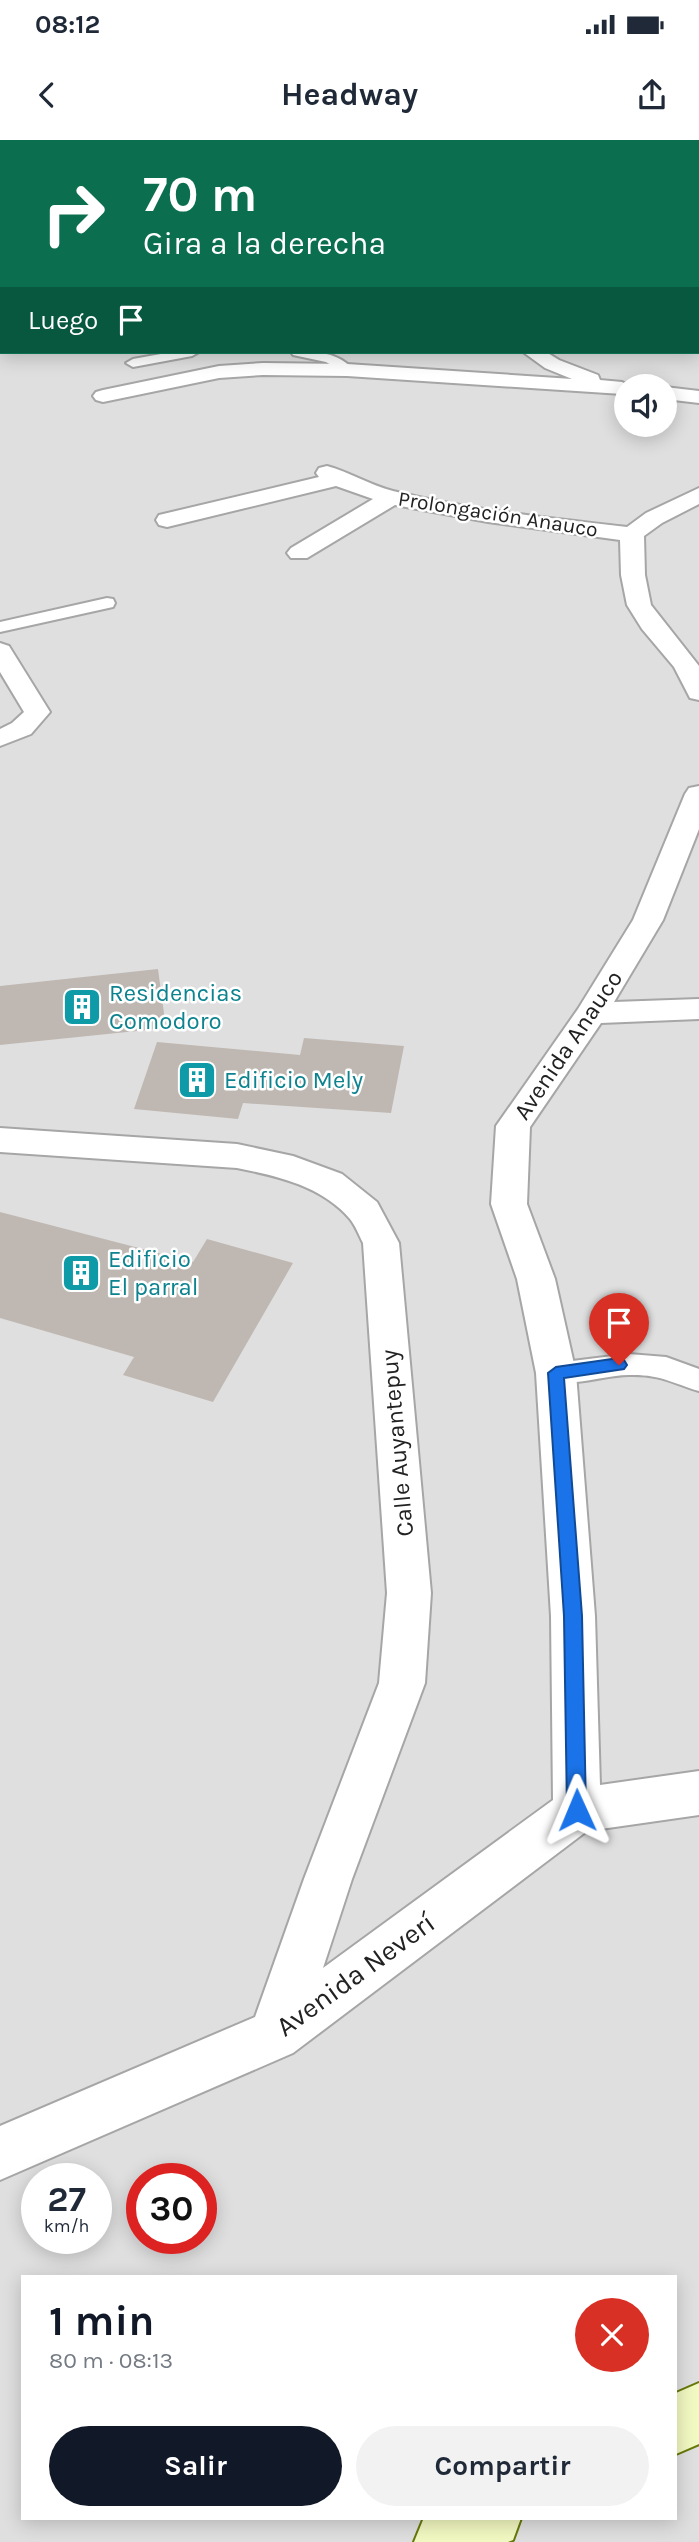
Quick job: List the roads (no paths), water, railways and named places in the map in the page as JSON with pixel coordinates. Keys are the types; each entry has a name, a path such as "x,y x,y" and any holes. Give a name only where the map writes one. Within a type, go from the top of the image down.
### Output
{"street":[{"path":"537,354 568,371 614,386"},
{"path":"103,396 219,372 263,369 348,370 614,388"},
{"path":"677,394 699,397"},
{"name":"Prolongación Anauco","path":"167,520 333,476 391,498 550,525 632,534"},
{"path":"699,495 654,518 632,534 631,571 641,611 681,654 699,692"},
{"path":"299,553 391,498"},
{"path":"0,651 37,712 32,722 14,734 0,738"},
{"name":"Avenida Anauco","path":"577,1810 573,1616 556,1373 536,1279 509,1204 513,1126 591,1013 649,920 699,794"},
{"path":"591,1013 699,1009"},
{"name":"Calle Auyantepuy","path":"0,1139 237,1156 281,1165 329,1183 364,1211 381,1244 410,1593 402,1683 328,1879 275,2035"},
{"name":"Avenida Neverí","path":"0,2153 275,2035 577,1810 699,1793"},
{"path":"677,2423 699,2412"},
{"path":"445,2542 487,2520"}],"lane":[{"path":"133,363 181,354"},
{"path":"312,354 340,362 348,370"},
{"path":"0,627 107,603"},
{"path":"556,1373 619,1365 658,1367 691,1376 699,1381"}],"place":[{"name":"Residencias Comodoro","path":"82,1007"},
{"name":"Edificio Mely","path":"197,1080"},
{"name":"Edificio El parral","path":"81,1273"}]}
